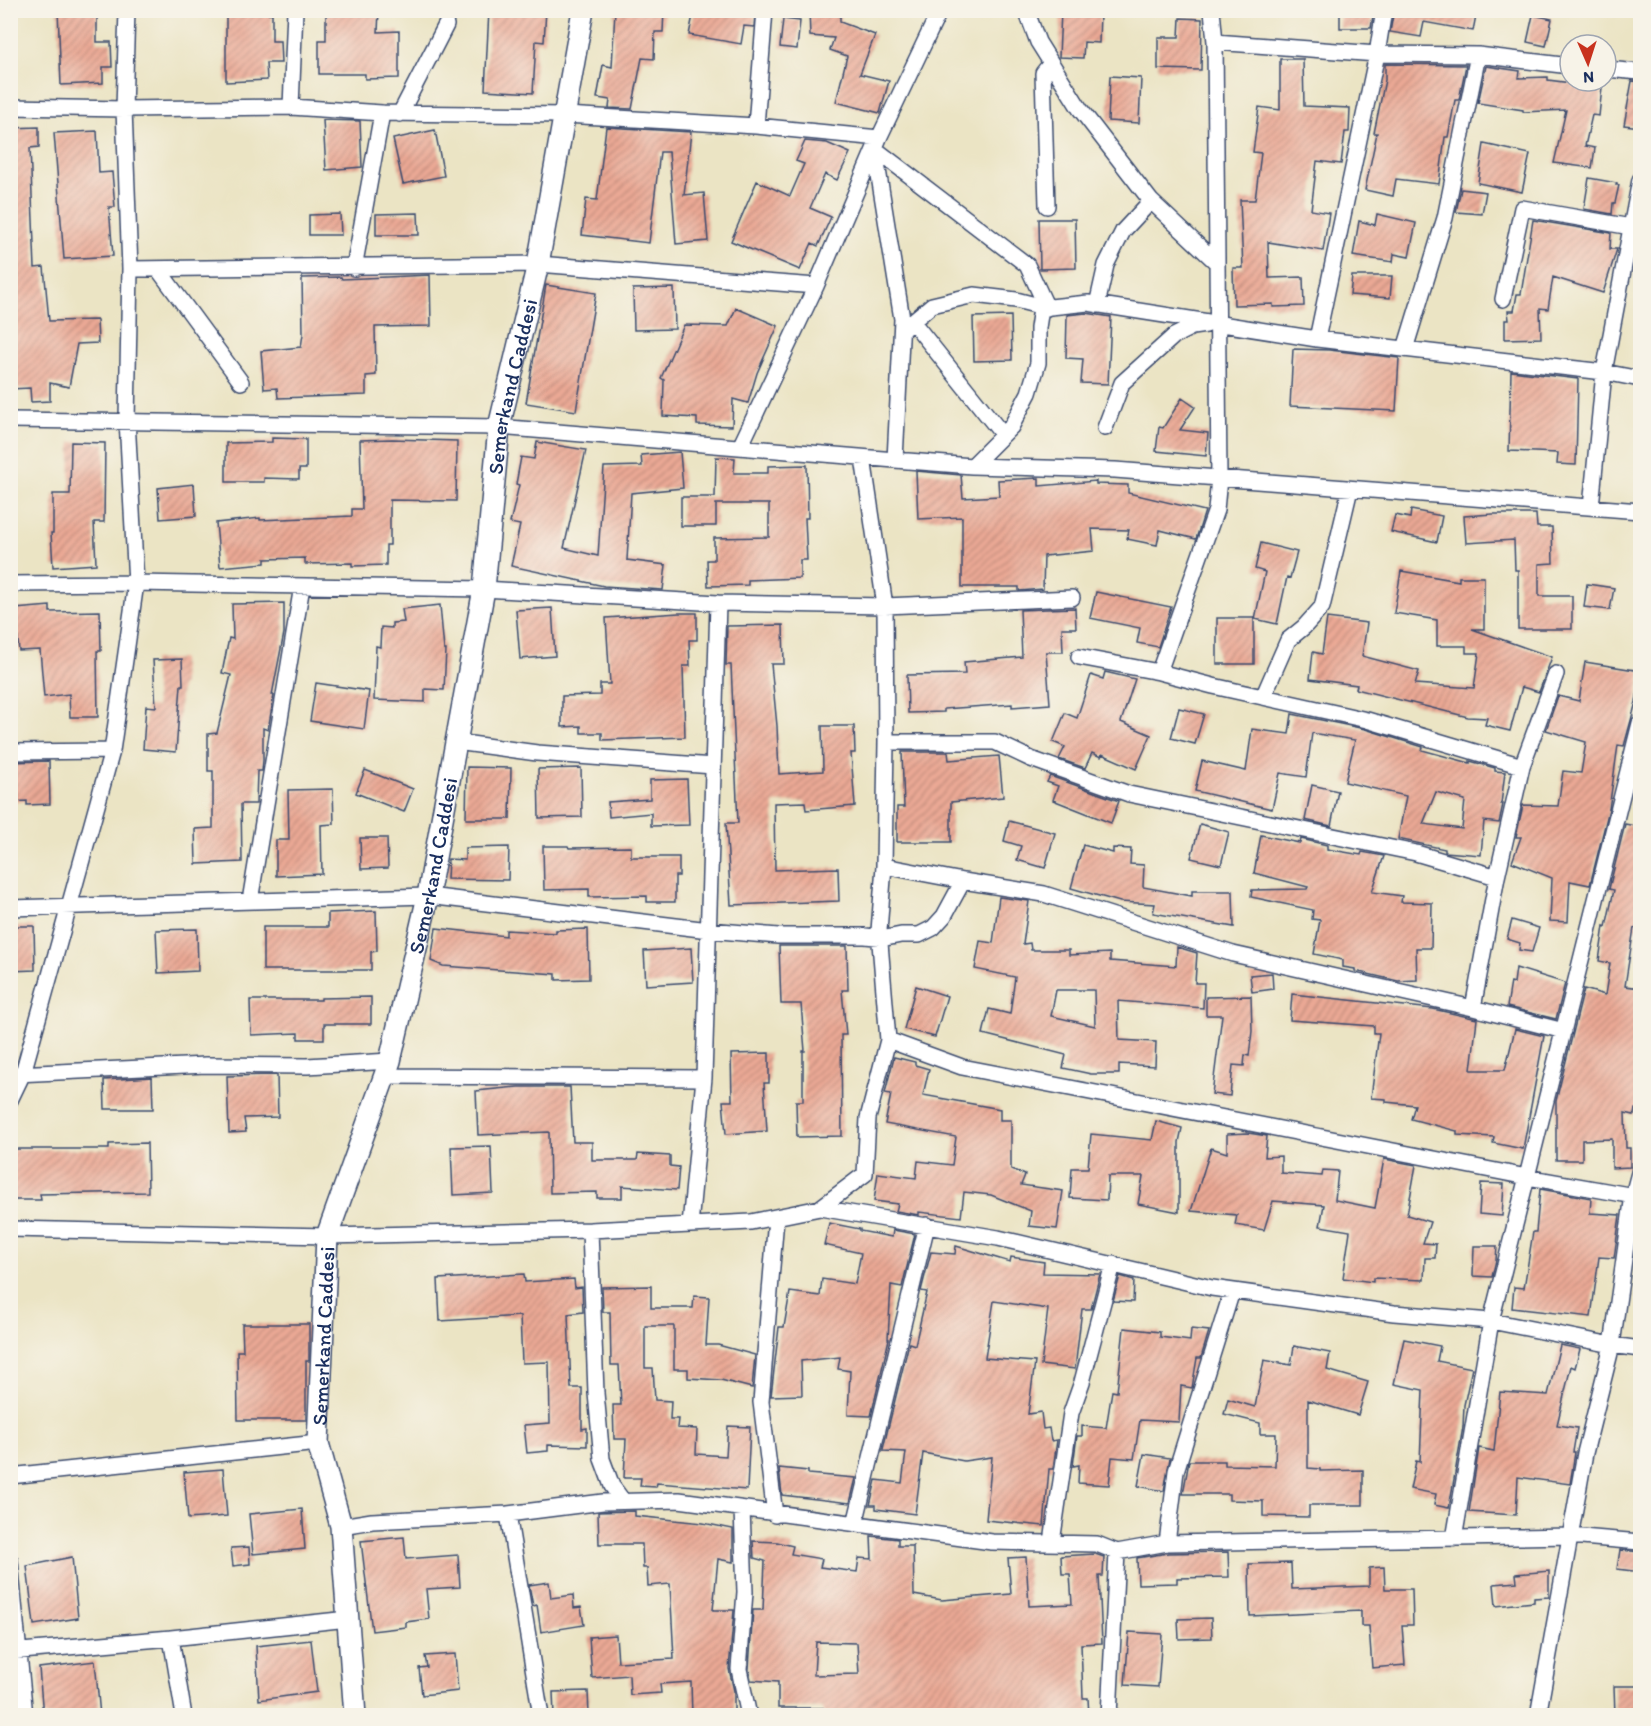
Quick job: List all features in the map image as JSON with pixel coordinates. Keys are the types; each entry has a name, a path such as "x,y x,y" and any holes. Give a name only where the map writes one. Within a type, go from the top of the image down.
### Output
{"street":[{"path":"10,1100 70,907 112,751 136,583 127,420 130,269 124,109 127,10"},
{"path":"291,107 295,10"},
{"name":"Semerkand Caddesi","path":"355,1716 341,1526 318,1443 327,1236 388,1068 428,896 484,589 499,427 538,264 583,10"},
{"path":"756,126 765,10"},
{"path":"740,447 816,286 876,146 940,10"},
{"path":"1026,10 1038,42 1080,108 1151,201 1217,263"},
{"path":"1159,672 1216,510 1219,478 1215,42 1212,10"},
{"path":"1317,339 1377,54 1384,10"},
{"path":"400,114 447,25"},
{"path":"1215,42 1377,54 1478,55 1558,65"},
{"path":"1405,349 1445,218 1478,55"},
{"path":"1047,206 1042,73 1051,63"},
{"path":"1618,70 1641,72"},
{"path":"10,107 124,109 291,107 400,114 565,115 756,126 876,146 1027,265 1047,308"},
{"path":"354,268 382,113"},
{"path":"876,146 902,319 1003,435"},
{"path":"1591,507 1604,372 1641,180"},
{"path":"1097,305 1106,265 1123,231 1151,201"},
{"path":"1503,299 1522,208 1631,227"},
{"path":"130,269 538,264 816,286"},
{"path":"158,269 241,382"},
{"path":"895,460 907,325 932,305 974,295 1016,300 1047,308"},
{"path":"972,466 1011,427 1029,393 1038,363 1038,328 1041,309 1047,308 1088,303 1317,339 1604,372 1641,379"},
{"path":"1106,428 1122,382 1174,336 1192,327 1217,324"},
{"path":"10,420 499,427 863,458 972,466 1115,470 1641,511"},
{"path":"820,1208 865,1174 868,1118 888,1040 880,937 884,866 886,742 885,606 863,458"},
{"path":"1263,697 1288,640 1304,627 1322,607 1350,489"},
{"path":"10,584 136,583 484,589 718,603 885,606 1072,598"},
{"path":"250,901 303,586"},
{"path":"690,1225 704,1078 718,603"},
{"path":"1079,657 1159,672 1367,720 1522,766"},
{"path":"1473,1008 1497,877 1522,766 1556,674"},
{"path":"1454,1539 1491,1321 1641,723"},
{"path":"456,742 537,753 713,766"},
{"path":"886,742 995,742 1031,759 1130,794 1416,853 1497,877"},
{"path":"10,752 112,751"},
{"path":"884,866 1044,894 1233,954 1564,1031"},
{"path":"10,908 428,896 709,930 778,936 886,938 919,935 933,928 945,916 963,881"},
{"path":"888,1040 962,1067 1527,1177 1637,1196"},
{"path":"17,1074 206,1065 704,1078"},
{"path":"1538,1716 1585,1453 1612,1345 1641,1169"},
{"path":"10,1229 327,1236 590,1230 751,1222 820,1208 998,1238 1212,1288 1394,1313 1491,1321 1641,1349"},
{"path":"775,1515 761,1402 776,1218"},
{"path":"855,1524 927,1225"},
{"path":"590,1230 596,1393 602,1459 612,1486 622,1501"},
{"path":"1052,1542 1064,1476 1071,1413 1082,1382 1113,1264"},
{"path":"1167,1543 1176,1471 1232,1291"},
{"path":"10,1476 318,1443"},
{"path":"341,1526 372,1521 508,1514 622,1501 679,1500 775,1515 992,1542 1097,1544 1117,1552 1167,1543 1570,1536 1641,1542"},
{"path":"742,1509 744,1592 739,1669 748,1716"},
{"path":"508,1514 541,1716"},
{"path":"1109,1716 1117,1552"},
{"path":"10,1561 15,1651 25,1716"},
{"path":"15,1651 171,1638 348,1618"},
{"path":"171,1638 184,1716"}],"building":[{"path":"58,10 97,10 97,42 111,42 112,67 103,67 103,83 61,85"},
{"path":"326,10 379,10 378,32 399,31 399,78 365,79 365,74 319,74 319,40 326,40"},
{"path":"489,10 546,10 544,42 536,41 533,93 485,90"},
{"path":"615,10 664,10 663,32 655,32 654,59 642,58 632,109 609,108 610,100 597,98 603,65 612,67"},
{"path":"694,10 735,10 755,14 754,27 744,26 741,44 689,35"},
{"path":"809,10 840,10 840,22 875,35 860,74 889,81 880,113 836,102 847,56 830,50 834,38 810,36"},
{"path":"1340,10 1374,10 1371,28 1340,28"},
{"path":"1394,10 1477,10 1473,31 1424,22 1421,37 1390,32"},
{"path":"1061,11 1100,13 1099,43 1084,42 1083,58 1059,57"},
{"path":"272,13 272,41 280,41 281,63 266,63 267,80 226,82 226,14"},
{"path":"1533,15 1552,19 1546,46 1527,42"},
{"path":"1180,18 1202,19 1201,70 1158,69 1158,37 1179,37"},
{"path":"783,19 800,21 797,49 780,47"},
{"path":"1280,59 1303,59 1304,106 1350,108 1349,132 1345,132 1341,164 1317,161 1311,210 1329,213 1323,251 1268,242 1269,278 1303,277 1304,306 1234,305 1233,268 1243,268 1240,200 1255,200 1261,153 1253,152 1259,107 1280,110"},
{"path":"1385,64 1466,65 1459,100 1455,100 1448,137 1445,137 1439,184 1396,179 1393,196 1365,190 1377,133 1374,133 1385,80"},
{"path":"1486,66 1520,71 1519,78 1548,77 1548,80 1558,81 1558,93 1601,93 1599,116 1592,115 1585,146 1595,148 1592,168 1554,163 1566,110 1523,112 1523,110 1478,103"},
{"path":"1110,76 1141,78 1139,123 1108,121"},
{"path":"1632,81 1641,82 1641,127 1624,125"},
{"path":"323,120 360,121 362,167 326,170"},
{"path":"39,127 39,147 30,148 35,268 44,267 49,321 97,320 98,343 77,344 69,387 50,383 50,401 31,402 30,388 10,389 10,128"},
{"path":"606,127 691,132 684,195 704,193 708,241 676,244 669,152 660,152 649,243 582,235 586,199 597,200"},
{"path":"435,130 444,176 403,184 393,139"},
{"path":"97,131 99,173 112,172 115,207 109,207 113,256 64,259 54,133"},
{"path":"805,141 827,143 850,153 837,180 825,174 810,208 831,217 818,246 812,243 800,270 731,241 757,181 790,196 804,164 796,161"},
{"path":"1484,144 1530,154 1522,192 1478,183"},
{"path":"1589,178 1619,185 1612,214 1584,209"},
{"path":"1461,189 1486,192 1482,214 1456,212"},
{"path":"418,213 419,235 376,235 376,214"},
{"path":"340,214 341,235 309,235 309,215"},
{"path":"1377,214 1416,223 1409,257 1394,254 1393,262 1353,256 1359,221 1375,225"},
{"path":"1039,219 1075,219 1076,268 1040,269"},
{"path":"1533,220 1611,233 1610,249 1617,249 1603,293 1553,277 1548,309 1540,308 1541,338 1505,339 1505,320 1509,320 1508,311 1514,311 1517,294 1521,294"},
{"path":"430,275 431,326 375,327 376,375 366,376 366,395 278,398 277,388 264,389 261,351 301,347 303,334 302,278 341,277 342,279"},
{"path":"1352,276 1392,276 1390,298 1350,295"},
{"path":"546,285 596,293 576,411 526,403"},
{"path":"674,288 675,329 634,330 633,289"},
{"path":"736,308 778,326 757,373 748,403 733,399 732,426 697,425 697,418 663,416 664,380 661,378 684,325 728,326"},
{"path":"1086,313 1111,317 1108,384 1081,383 1083,359 1066,358 1067,315"},
{"path":"1011,316 1012,360 974,361 973,317"},
{"path":"1293,349 1329,350 1399,358 1396,411 1290,406"},
{"path":"1511,371 1578,379 1576,465 1557,464 1558,453 1509,451"},
{"path":"1182,398 1195,407 1180,430 1208,433 1206,456 1156,451 1159,427 1163,428"},
{"path":"272,438 306,439 306,469 299,469 299,479 264,478 264,482 226,482 226,443 272,442"},
{"path":"360,440 457,441 456,501 390,500 390,545 386,545 386,565 305,564 305,558 265,559 265,563 220,567 216,523 260,518 260,520 352,516 352,509 362,509"},
{"path":"71,442 105,443 104,522 94,522 96,564 53,567 51,533 53,533 53,494 70,494"},
{"path":"537,442 586,450 564,548 598,556 604,467 642,466 641,455 680,452 683,488 631,493 627,560 666,565 663,590 604,586 511,566 520,525 510,523 519,485 516,484 521,457 534,459"},
{"path":"716,457 735,458 734,473 768,473 768,466 807,465 808,518 805,518 807,560 800,560 800,578 748,580 748,585 708,586 707,560 714,560 714,538 769,537 769,504 716,504 716,526 681,526 681,497 715,497"},
{"path":"916,471 961,475 963,498 999,496 998,480 1039,478 1039,486 1096,481 1096,484 1128,485 1128,493 1205,511 1196,539 1160,530 1157,545 1127,539 1129,530 1092,529 1094,551 1044,556 1043,589 1019,591 1019,587 962,587 962,517 918,519"},
{"path":"194,484 196,516 160,519 158,488"},
{"path":"1411,510 1442,516 1437,542 1391,532 1395,515 1410,518"},
{"path":"1536,514 1537,527 1552,527 1553,563 1539,564 1539,596 1572,596 1572,629 1518,629 1518,570 1515,570 1514,540 1466,543 1464,516"},
{"path":"1261,543 1297,552 1290,578 1287,577 1277,624 1255,619 1265,572 1255,569"},
{"path":"1401,571 1459,581 1459,577 1484,577 1484,629 1472,629 1552,657 1539,692 1522,687 1510,731 1485,725 1487,718 1468,717 1356,689 1357,685 1310,679 1313,652 1322,654 1327,618 1367,623 1362,656 1419,671 1415,684 1474,688 1479,653 1466,653 1466,646 1437,646 1437,620 1394,613"},
{"path":"1587,584 1614,588 1610,610 1584,607"},
{"path":"1096,592 1171,607 1158,647 1137,643 1140,628 1090,618"},
{"path":"284,603 284,633 268,730 263,728 262,771 257,771 256,804 241,804 242,862 196,864 195,829 213,828 213,771 208,771 208,734 217,733 231,675 222,673 229,638 233,639 232,604"},
{"path":"440,605 444,650 446,650 444,690 425,689 425,702 374,700 376,646 380,647 381,627 392,628 392,623 404,622 402,609"},
{"path":"50,606 50,612 100,611 101,651 97,651 98,717 70,717 69,694 44,697 40,650 19,651 15,609"},
{"path":"552,608 555,656 520,659 516,610"},
{"path":"1075,608 1076,628 1062,628 1063,652 1046,652 1050,704 1012,707 1012,704 944,709 944,712 908,713 907,675 965,674 964,662 1022,657 1020,610"},
{"path":"697,613 697,640 689,640 690,666 683,666 685,737 602,740 602,733 581,733 581,726 562,727 562,696 600,695 600,684 610,684 606,618"},
{"path":"1217,618 1254,618 1254,664 1217,664"},
{"path":"783,625 784,664 771,664 779,774 823,771 822,726 854,726 855,753 851,753 855,806 806,810 805,802 774,803 775,870 838,868 839,901 731,905 726,823 738,823 731,665 726,665 727,626"},
{"path":"182,659 183,685 181,685 176,752 143,749 146,706 156,707 153,660"},
{"path":"1585,662 1641,671 1641,675 1624,746 1618,745 1609,809 1590,885 1570,881 1568,922 1550,921 1552,878 1512,862 1521,837 1516,837 1523,805 1558,806 1563,771 1581,773 1586,742 1546,730 1558,696 1579,701"},
{"path":"1105,672 1135,679 1121,722 1151,735 1136,769 1102,754 1101,757 1092,753 1085,768 1059,759 1065,747 1053,742 1065,713 1077,718 1091,675 1103,679"},
{"path":"316,683 369,691 364,729 310,721"},
{"path":"1179,708 1204,714 1195,744 1171,738"},
{"path":"1292,714 1365,729 1423,747 1422,750 1505,772 1499,823 1484,821 1481,855 1445,852 1445,849 1398,839 1406,796 1345,782 1355,740 1312,733 1306,777 1280,773 1272,809 1195,791 1202,761 1246,771 1252,729 1289,734","holes":["1436,792 1465,800 1462,829 1423,824"]},
{"path":"902,752 948,752 949,760 999,756 1003,797 951,802 951,842 897,842 897,807 904,807"},
{"path":"49,761 50,804 27,805 27,801 10,802 10,762"},
{"path":"467,767 511,768 510,819 466,819"},
{"path":"581,768 582,817 539,818 538,769"},
{"path":"365,770 413,789 404,812 356,793"},
{"path":"1050,776 1119,801 1111,823 1053,800 1058,786 1047,782"},
{"path":"687,779 689,825 651,826 651,813 609,817 608,802 650,799 650,780"},
{"path":"1312,785 1338,791 1331,826 1305,820"},
{"path":"333,789 334,824 321,825 322,874 276,876 276,840 289,840 288,790"},
{"path":"1009,821 1055,833 1045,868 1017,860 1021,846 1004,841"},
{"path":"1200,824 1229,832 1221,865 1191,858"},
{"path":"1625,824 1641,827 1641,929 1634,928 1625,986 1641,988 1641,1110 1635,1109 1634,1115 1625,1113 1626,1148 1630,1148 1630,1167 1612,1168 1612,1139 1582,1140 1582,1160 1556,1160 1556,1101 1584,989 1605,995 1610,963 1599,961 1604,926 1606,927 1614,890 1609,889"},
{"path":"1261,835 1300,843 1301,839 1327,845 1327,849 1361,855 1362,852 1384,856 1372,892 1402,896 1401,902 1432,903 1431,948 1416,948 1417,980 1398,981 1355,971 1355,969 1343,967 1343,960 1314,954 1320,920 1312,919 1313,910 1251,897 1252,890 1307,889 1308,887 1254,873"},
{"path":"360,838 387,838 388,868 361,869"},
{"path":"1083,845 1113,853 1113,848 1131,849 1130,864 1144,865 1143,887 1192,896 1192,891 1233,891 1234,927 1153,913 1155,904 1120,902 1071,888"},
{"path":"543,846 631,847 631,857 679,857 679,876 675,876 675,902 647,902 647,896 589,897 589,889 544,890"},
{"path":"509,847 508,880 447,879 448,859 465,860 465,848"},
{"path":"999,897 1029,901 1023,944 1030,943 1031,950 1069,950 1069,955 1110,953 1110,961 1176,966 1177,947 1197,953 1195,983 1204,983 1203,1008 1118,1001 1119,1040 1156,1042 1155,1066 1119,1064 1119,1074 1091,1074 1063,1068 1066,1055 983,1034 989,1009 1010,1014 1015,977 975,969 980,941 993,943","holes":["1056,990 1094,990 1095,1026 1051,1016"]},
{"path":"376,911 377,951 371,952 371,970 263,970 263,927 328,927 328,913"},
{"path":"1512,920 1539,928 1532,952 1519,950 1520,943 1507,939"},
{"path":"10,926 34,926 35,970 10,971"},
{"path":"436,928 506,936 506,930 556,933 556,930 588,929 589,979 556,980 556,974 443,966 431,961"},
{"path":"197,929 198,971 158,973 156,930"},
{"path":"779,946 847,946 848,990 842,990 846,1035 841,1035 842,1136 797,1137 796,1101 803,1101 803,1051 805,1051 801,1004 781,1004"},
{"path":"691,948 693,982 646,985 644,951"},
{"path":"1516,968 1565,983 1556,1019 1507,1007"},
{"path":"1272,973 1273,989 1252,992 1250,975"},
{"path":"916,986 947,996 935,1037 904,1029"},
{"path":"1292,994 1433,1009 1477,1019 1471,1070 1505,1070 1515,1029 1544,1036 1523,1149 1493,1143 1494,1137 1457,1135 1457,1131 1411,1119 1415,1105 1371,1098 1379,1033 1374,1033 1374,1026 1290,1020"},
{"path":"1251,996 1252,1031 1249,1056 1245,1055 1244,1066 1233,1065 1230,1096 1212,1094 1222,1015 1206,1015 1206,997"},
{"path":"371,997 371,1024 324,1024 324,1039 298,1039 298,1033 251,1035 250,1000"},
{"path":"769,1053 769,1083 764,1083 767,1131 726,1134 723,1101 732,1101 731,1054"},
{"path":"894,1057 915,1062 915,1065 929,1069 923,1095 1000,1109 1000,1120 1011,1120 1011,1169 1025,1175 1021,1185 1063,1191 1057,1229 1029,1226 1031,1211 991,1195 964,1192 961,1217 919,1212 919,1215 896,1211 898,1204 874,1201 878,1173 916,1178 918,1161 952,1165 956,1137 885,1124 891,1094 885,1093"},
{"path":"277,1075 278,1117 244,1118 246,1132 229,1133 227,1076"},
{"path":"152,1077 153,1109 105,1109 104,1080"},
{"path":"518,1087 570,1087 573,1142 592,1142 592,1160 637,1160 638,1154 670,1156 670,1166 679,1167 677,1190 622,1186 622,1198 597,1198 597,1192 550,1193 549,1132 478,1135 476,1091"},
{"path":"1156,1121 1182,1128 1179,1142 1179,1212 1138,1204 1143,1176 1108,1176 1107,1200 1070,1198 1072,1168 1088,1168 1091,1134 1152,1140"},
{"path":"1248,1133 1267,1136 1265,1157 1281,1156 1281,1173 1322,1176 1323,1170 1338,1171 1335,1200 1375,1208 1384,1159 1416,1165 1407,1215 1430,1222 1423,1243 1436,1244 1435,1258 1425,1258 1424,1280 1373,1278 1373,1282 1343,1278 1350,1231 1320,1226 1324,1205 1273,1201 1264,1230 1235,1225 1237,1215 1191,1211 1211,1148 1227,1153 1227,1134"},
{"path":"147,1143 148,1192 40,1194 41,1200 10,1200 10,1149 109,1149 109,1144"},
{"path":"491,1146 493,1193 453,1195 451,1147"},
{"path":"1481,1183 1504,1184 1502,1216 1479,1214"},
{"path":"1540,1189 1591,1198 1590,1213 1620,1215 1614,1258 1599,1257 1591,1317 1512,1308 1514,1287 1524,1288 1533,1232 1536,1232"},
{"path":"829,1223 892,1237 893,1230 915,1234 902,1287 891,1285 889,1339 871,1416 848,1415 850,1371 838,1369 840,1357 801,1361 802,1395 771,1396 779,1327 784,1327 790,1292 820,1296 822,1279 855,1284 861,1253 824,1245"},
{"path":"956,1246 1010,1262 1011,1257 1044,1262 1043,1273 1100,1274 1091,1309 1082,1309 1075,1369 1041,1365 1048,1309 994,1301 985,1358 1035,1362 1028,1414 1041,1412 1043,1429 1049,1428 1051,1441 1057,1440 1053,1469 1049,1469 1044,1526 986,1520 992,1457 964,1461 923,1453 915,1514 876,1509 876,1505 870,1505 876,1480 902,1483 906,1452 883,1451 883,1449 909,1343 915,1345 927,1292 921,1291 931,1252 955,1254"},
{"path":"1474,1246 1497,1246 1492,1277 1473,1276"},
{"path":"524,1274 525,1282 574,1279 575,1288 582,1287 583,1312 568,1314 571,1388 582,1388 582,1429 587,1428 587,1446 548,1445 548,1451 527,1453 524,1425 550,1423 549,1362 522,1363 520,1316 440,1321 438,1279"},
{"path":"1120,1276 1134,1280 1133,1302 1113,1301"},
{"path":"651,1286 651,1308 693,1308 694,1296 709,1297 706,1345 718,1345 755,1355 752,1388 721,1380 688,1378 688,1369 674,1369 674,1326 645,1326 645,1368 653,1368 655,1400 671,1401 670,1419 678,1419 677,1428 697,1429 696,1454 726,1456 728,1426 750,1427 747,1490 657,1483 656,1487 640,1486 641,1478 624,1478 626,1439 614,1439 613,1405 621,1405 619,1365 611,1365 610,1312 603,1312 602,1287"},
{"path":"242,1324 309,1324 309,1361 306,1361 306,1420 238,1420 237,1351 243,1351"},
{"path":"1124,1328 1160,1332 1160,1337 1190,1341 1191,1329 1209,1331 1201,1358 1197,1358 1192,1388 1181,1386 1179,1422 1140,1420 1134,1459 1112,1457 1109,1485 1078,1483 1079,1465 1073,1466 1077,1436 1082,1436 1082,1426 1106,1428 1112,1391 1117,1392"},
{"path":"1404,1339 1440,1346 1437,1361 1472,1368 1464,1405 1463,1427 1449,1508 1434,1505 1436,1494 1410,1489 1416,1461 1420,1462 1423,1390 1394,1384"},
{"path":"1560,1345 1580,1349 1575,1368 1571,1366 1557,1425 1577,1428 1570,1484 1518,1477 1516,1515 1469,1512 1479,1448 1494,1451 1500,1392 1548,1395"},
{"path":"1294,1346 1330,1353 1327,1370 1368,1382 1358,1415 1308,1400 1308,1468 1320,1469 1320,1471 1363,1470 1363,1505 1309,1505 1309,1517 1263,1516 1263,1501 1229,1500 1229,1494 1183,1494 1189,1461 1225,1461 1225,1465 1275,1466 1276,1434 1260,1434 1260,1423 1224,1414 1228,1399 1255,1407 1264,1360 1291,1365"},
{"path":"1144,1454 1170,1458 1164,1491 1138,1486"},
{"path":"779,1468 808,1471 808,1474 856,1478 850,1503 782,1495"},
{"path":"223,1469 227,1516 188,1519 184,1472"},
{"path":"302,1509 305,1549 253,1554 249,1514"},
{"path":"635,1511 635,1516 703,1523 733,1529 733,1562 718,1559 713,1610 734,1610 729,1669 734,1691 734,1716 692,1716 691,1682 660,1684 661,1693 630,1695 629,1675 592,1678 589,1637 616,1635 618,1662 674,1659 670,1584 648,1586 647,1568 643,1568 642,1544 599,1544 598,1512"},
{"path":"871,1536 898,1539 898,1546 913,1546 914,1595 942,1600 1011,1594 1008,1558 1026,1557 1029,1606 1072,1604 1070,1574 1062,1574 1061,1556 1095,1554 1104,1557 1103,1576 1099,1576 1102,1643 1081,1644 1083,1698 1088,1698 1089,1716 859,1716 859,1714 823,1714 823,1708 778,1708 778,1682 751,1680 749,1668 753,1610 763,1610 765,1561 754,1558 753,1541 777,1542 793,1546 791,1554 822,1559 820,1567 857,1572 859,1558 872,1559","holes":["816,1642 857,1643 859,1674 814,1675"]},
{"path":"404,1537 406,1559 458,1555 460,1587 426,1589 429,1619 406,1622 406,1627 372,1631 361,1541"},
{"path":"249,1547 250,1564 233,1566 231,1548"},
{"path":"1620,1550 1641,1552 1641,1572 1617,1569"},
{"path":"1228,1552 1229,1577 1177,1578 1177,1583 1138,1584 1137,1558 1168,1553"},
{"path":"72,1557 78,1618 34,1625 27,1566"},
{"path":"1291,1563 1292,1589 1369,1586 1369,1568 1384,1567 1385,1589 1412,1589 1413,1625 1402,1625 1405,1665 1372,1668 1369,1626 1361,1626 1361,1611 1250,1616 1249,1564"},
{"path":"1549,1571 1549,1597 1534,1598 1534,1602 1496,1606 1494,1584 1517,1582 1516,1574"},
{"path":"549,1582 551,1598 573,1595 574,1608 581,1607 584,1625 541,1632 537,1605 533,1606 529,1585"},
{"path":"1211,1618 1212,1638 1179,1639 1178,1619"},
{"path":"1129,1632 1162,1634 1158,1687 1125,1685"},
{"path":"311,1640 317,1692 259,1700 256,1646"},
{"path":"455,1654 458,1691 422,1695 419,1668 427,1667 425,1656"},
{"path":"95,1661 100,1716 43,1716 39,1668"},
{"path":"1614,1686 1641,1686 1641,1715 1615,1716"},
{"path":"588,1691 589,1716 554,1716 553,1692"}]}
